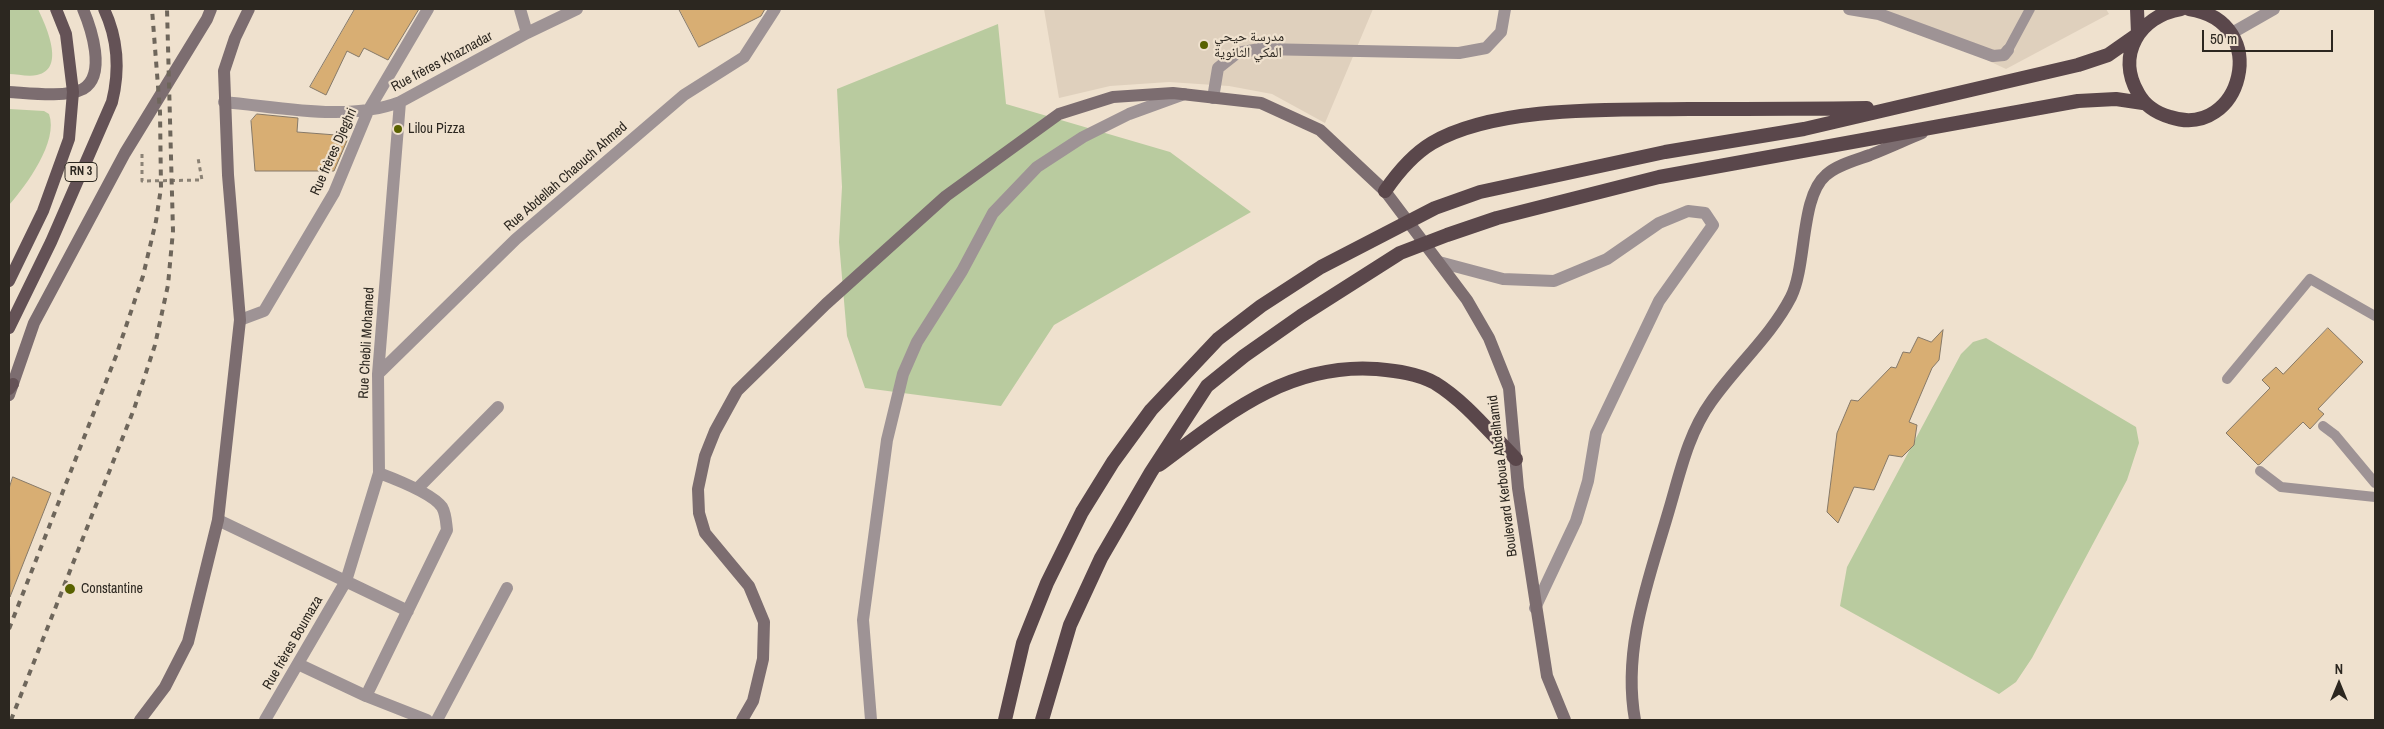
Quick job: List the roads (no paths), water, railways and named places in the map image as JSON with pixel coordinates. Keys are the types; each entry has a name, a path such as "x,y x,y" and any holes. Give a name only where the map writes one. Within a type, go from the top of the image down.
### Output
{"highway":[{"path":"2137,9 2138,34 2131,51 2129,69 2134,87 2143,102 2159,114 2177,119 2196,119 2213,113 2227,101 2237,86 2241,68 2240,50 2232,33 2220,20 2203,11 2190,9"},
{"path":"1005,720 1023,643 1047,583 1082,512 1113,462 1151,410 1218,339 1260,306 1321,267 1435,208 1480,192 1665,152 1804,129 2078,65 2108,55 2138,34 2151,20 2167,11 2179,9"},
{"path":"1042,720 1070,625 1101,558 1151,472 1207,386 1244,356 1301,316 1400,253 1497,218 1658,177 2078,100 2116,99 2143,102"},
{"path":"1385,191 1404,165 1432,143 1459,130 1497,119 1539,114 1628,110 1892,108"},
{"path":"1151,472 1234,409 1284,384 1315,373 1360,368 1402,371 1434,383 1465,407 1516,458"}],"main road":[{"name":"RN 3","path":"9,281 49,194 69,139 73,92 66,34 56,9"},
{"path":"9,92 73,92 88,84 94,72 93,39 82,9"},
{"name":"RN 3","path":"9,328 50,242 112,102 116,85 118,57 111,24 104,9"},
{"path":"10,389 34,323 125,154 207,19 211,9"},
{"path":"140,720 165,687 188,642 218,520 240,320 224,102 224,71 235,38 249,9"},
{"name":"Boulevard Kerboua Abdelhamid","path":"742,720 753,701 763,659 764,622 749,586 705,533 699,513 698,488 705,456 715,431 737,390 826,304 946,196 1059,114 1113,97 1184,94 1260,103 1320,130 1385,191 1467,300 1489,338 1509,388 1518,488 1547,676 1566,720"},
{"path":"1635,720 1631,675 1634,644 1642,603 1691,438 1711,402 1744,362 1791,296 1800,268 1807,217 1815,190 1825,175 1845,164 1938,126"}],"street":[{"name":"Rue frères Djeghri","path":"240,320 264,311 334,193 368,111 428,9"},
{"path":"520,9 527,33"},
{"name":"Rue frères Khaznadar","path":"224,102 336,112 368,111 400,102 527,33 577,9"},
{"name":"Rue Abdellah Chaouch Ahmed","path":"378,374 516,239 684,95 744,58 775,9"},
{"path":"1213,98 1218,68 1236,52 1260,49 1459,53 1486,48 1501,32 1506,9"},
{"path":"1849,9 1879,14 1993,56 2004,55 2008,50"},
{"path":"2232,33 2274,9"},
{"path":"871,720 863,620 887,440 903,374 917,342 962,271 993,213 1037,167 1083,137 1129,114 1184,94"},
{"name":"Rue Chebli Mohamed","path":"346,581 379,472 378,374 400,102"},
{"path":"1439,262 1503,278 1554,281 1607,259 1659,223 1688,211 1705,212 1713,225 1658,301 1596,433 1588,481 1576,520 1536,608"},
{"path":"417,489 498,407"},
{"path":"366,696 447,530 446,517 441,506 417,489 379,472"},
{"path":"218,520 408,611"},
{"name":"Rue frères Boumaza","path":"265,720 346,581"},
{"path":"437,720 507,588"},
{"path":"298,664 366,696 427,720"}],"lane":[{"path":"2008,50 2030,9"},
{"path":"2227,379 2310,279 2375,316"},
{"path":"2323,426 2335,435 2375,483"},
{"path":"2260,471 2281,487 2375,497"}],"railway":[{"path":"9,629 116,356 143,276 156,221 161,188 160,112 152,9"},
{"path":"11,720 134,409 155,345 168,285 173,231 167,9"}],"place":[{"name":"مدرسة حيحي المكي الثانوية","path":"1204,45"},
{"name":"Lilou Pizza","path":"398,129"},
{"name":"Constantine","path":"70,589"}]}
